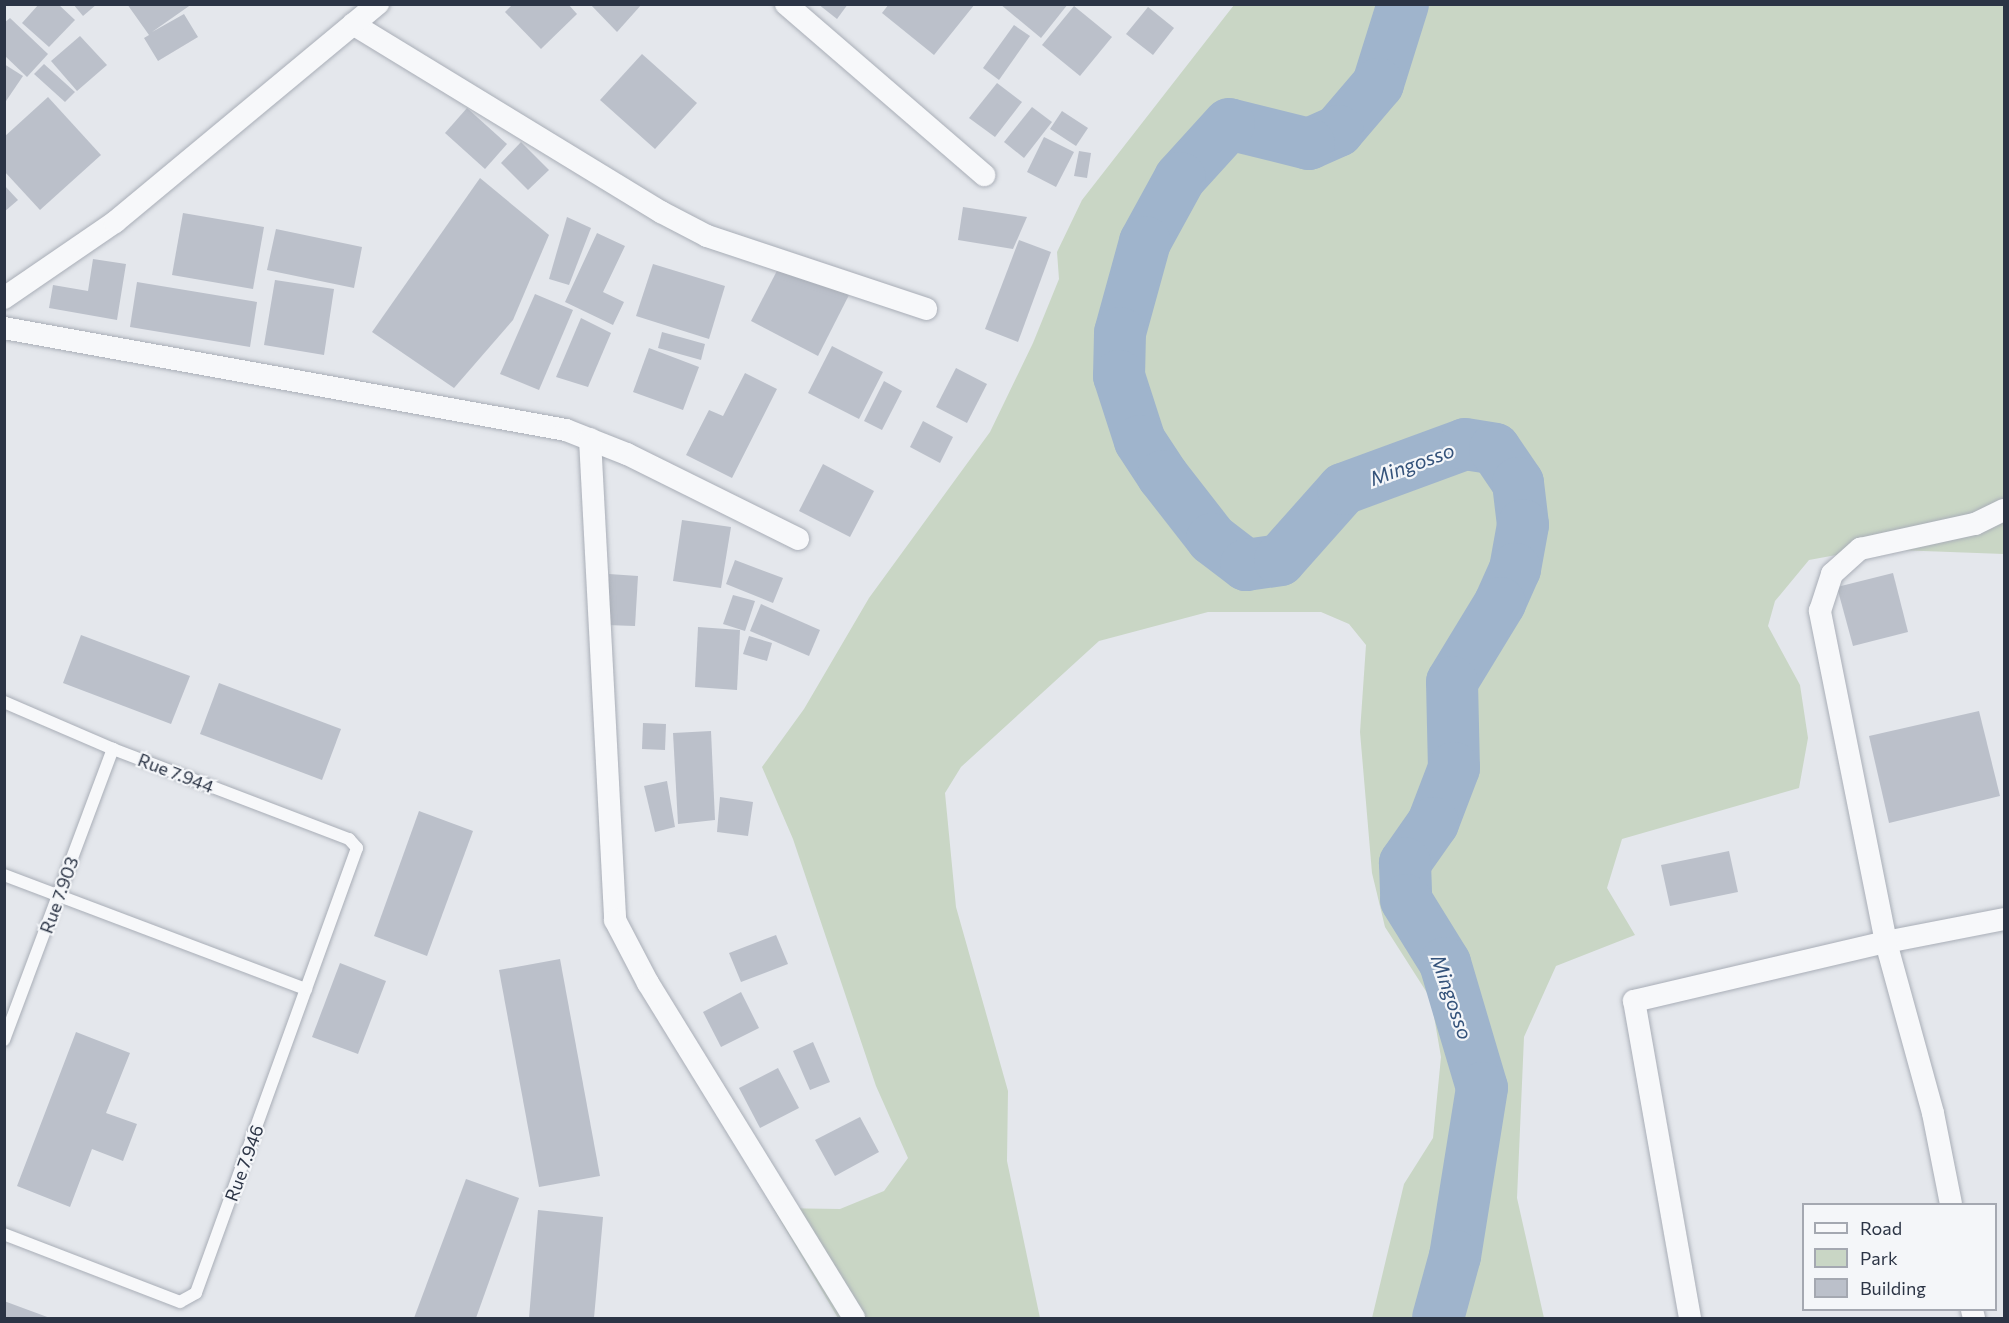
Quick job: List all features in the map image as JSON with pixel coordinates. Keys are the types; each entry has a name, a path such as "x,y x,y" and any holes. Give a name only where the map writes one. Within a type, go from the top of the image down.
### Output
{"street":[{"path":"4,298 115,222 378,4"},
{"path":"786,4 984,175"},
{"path":"353,24 661,212 707,236 926,309"},
{"path":"4,328 566,430 590,439 798,539"},
{"path":"590,439 615,920 648,983 854,1318"},
{"path":"1951,1203 1933,1113 1886,942 1820,611 1832,574 1860,549 1975,524 2004,510"},
{"path":"1690,1318 1634,1001 1886,942 2004,919"}],"lane":[{"name":"Rue 7.944","path":"4,702 113,749 349,839"},
{"name":"Rue 7.903","path":"4,1040 113,749"},
{"name":"Rue 7.946","path":"4,1234 180,1302 190,1299 196,1293 354,861 357,848 349,839"},
{"path":"4,875 306,989"}],"green space":[{"path":"1234,5 2004,5 2004,554 1869,549 1809,560 1775,601 1768,626 1800,685 1808,738 1799,788 1622,839 1607,888 1635,935 1556,966 1524,1037 1517,1198 1544,1318 1372,1318 1404,1184 1433,1138 1441,1057 1431,999 1385,927 1372,873 1360,732 1366,645 1349,624 1321,612 1208,612 1099,641 961,767 945,793 956,907 1008,1091 1007,1161 1040,1318 838,1318 773,1208 840,1209 884,1191 908,1158 876,1086 793,839 762,767 804,709 869,598 990,432 1033,343 1059,279 1057,252 1082,200"}],"building":[{"path":"39,4 58,4 75,20 49,47 22,23"},
{"path":"73,4 97,4 83,16"},
{"path":"127,4 192,4 152,32 184,14 198,37 158,61 144,38 149,35"},
{"path":"513,4 568,4 577,14 541,49 505,12"},
{"path":"590,4 642,4 617,32"},
{"path":"818,4 848,4 837,19"},
{"path":"889,4 975,4 934,55 882,13"},
{"path":"1000,4 1068,4 1041,38"},
{"path":"1074,6 1112,37 1080,76 1042,45"},
{"path":"1148,7 1174,28 1153,55 1126,34"},
{"path":"10,18 48,54 27,77 4,55 4,23"},
{"path":"1014,25 1030,36 999,80 983,68"},
{"path":"80,36 107,65 77,91 51,61"},
{"path":"642,54 697,103 655,149 600,100"},
{"path":"4,64 23,76 4,104"},
{"path":"44,64 75,92 65,102 34,74"},
{"path":"997,83 1022,102 995,137 969,118"},
{"path":"48,97 101,155 40,210 4,171 4,137"},
{"path":"1032,107 1052,122 1024,158 1004,142"},
{"path":"467,108 507,144 485,169 445,133"},
{"path":"1062,111 1088,128 1076,146 1050,129"},
{"path":"1044,137 1074,152 1056,187 1027,172"},
{"path":"521,142 549,170 528,190 501,163"},
{"path":"1079,151 1091,153 1087,178 1074,176"},
{"path":"480,178 549,235 513,320 454,388 372,332"},
{"path":"4,185 18,200 4,212"},
{"path":"963,207 1027,217 1013,249 958,240"},
{"path":"183,213 264,227 253,289 172,275"},
{"path":"567,217 591,228 569,285 549,279"},
{"path":"276,229 362,247 354,288 267,270"},
{"path":"597,233 625,246 603,292 624,302 613,325 565,302"},
{"path":"1019,240 1051,252 1018,342 985,329"},
{"path":"93,259 126,264 117,320 49,308 53,285 88,291"},
{"path":"782,261 849,295 818,356 751,321"},
{"path":"653,264 725,286 709,339 636,316"},
{"path":"275,280 334,289 324,355 264,345"},
{"path":"137,282 257,302 250,347 130,327"},
{"path":"535,294 573,310 539,390 500,374"},
{"path":"581,318 611,333 588,387 556,377"},
{"path":"662,332 705,344 701,360 658,348"},
{"path":"832,346 883,372 859,419 808,393"},
{"path":"649,348 699,367 683,410 633,392"},
{"path":"956,368 987,384 967,423 936,407"},
{"path":"745,373 777,389 732,478 686,455 709,410 723,416"},
{"path":"884,381 902,391 882,430 864,421"},
{"path":"923,421 953,437 940,463 910,447"},
{"path":"823,464 874,491 850,537 799,511"},
{"path":"682,520 731,527 721,588 673,581"},
{"path":"735,560 783,578 773,603 726,584"},
{"path":"1893,573 1908,632 1853,646 1837,587"},
{"path":"609,574 638,576 635,626 606,625"},
{"path":"733,595 755,601 745,631 723,624"},
{"path":"761,604 820,630 809,656 750,631"},
{"path":"698,627 740,630 737,690 695,687"},
{"path":"81,635 190,676 171,724 63,683"},
{"path":"749,636 772,643 767,661 743,654"},
{"path":"219,683 341,729 322,780 200,734"},
{"path":"1979,711 2000,796 1889,823 1869,736"},
{"path":"643,723 666,724 665,750 642,749"},
{"path":"711,731 715,820 678,824 673,733"},
{"path":"667,781 675,827 655,832 644,786"},
{"path":"720,797 753,802 748,836 717,832"},
{"path":"419,811 473,831 427,956 374,936"},
{"path":"1729,851 1738,892 1670,906 1661,865"},
{"path":"776,935 788,964 741,982 729,953"},
{"path":"560,959 600,1176 539,1187 499,970"},
{"path":"340,963 386,981 358,1054 312,1037"},
{"path":"741,992 759,1028 721,1047 703,1012"},
{"path":"76,1032 130,1053 106,1113 137,1124 123,1161 92,1149 70,1207 17,1186"},
{"path":"813,1042 830,1082 810,1090 793,1051"},
{"path":"778,1068 799,1108 760,1128 739,1088"},
{"path":"860,1117 879,1152 835,1176 815,1140"},
{"path":"466,1179 519,1198 476,1318 414,1318"},
{"path":"538,1210 603,1217 594,1318 529,1318"},
{"path":"4,1301 50,1318 4,1318"}],"waterway":[{"name":"Mingosso","path":"1403,4 1378,84 1338,131 1309,144 1229,124 1180,178 1145,242 1120,333 1119,376 1140,441 1163,476 1212,539 1246,565 1280,560 1343,489 1465,444 1495,449 1518,483 1523,525 1515,569 1500,603 1452,682 1454,768 1433,823 1405,863 1406,900 1445,963 1482,1088 1455,1256 1438,1318"}]}
